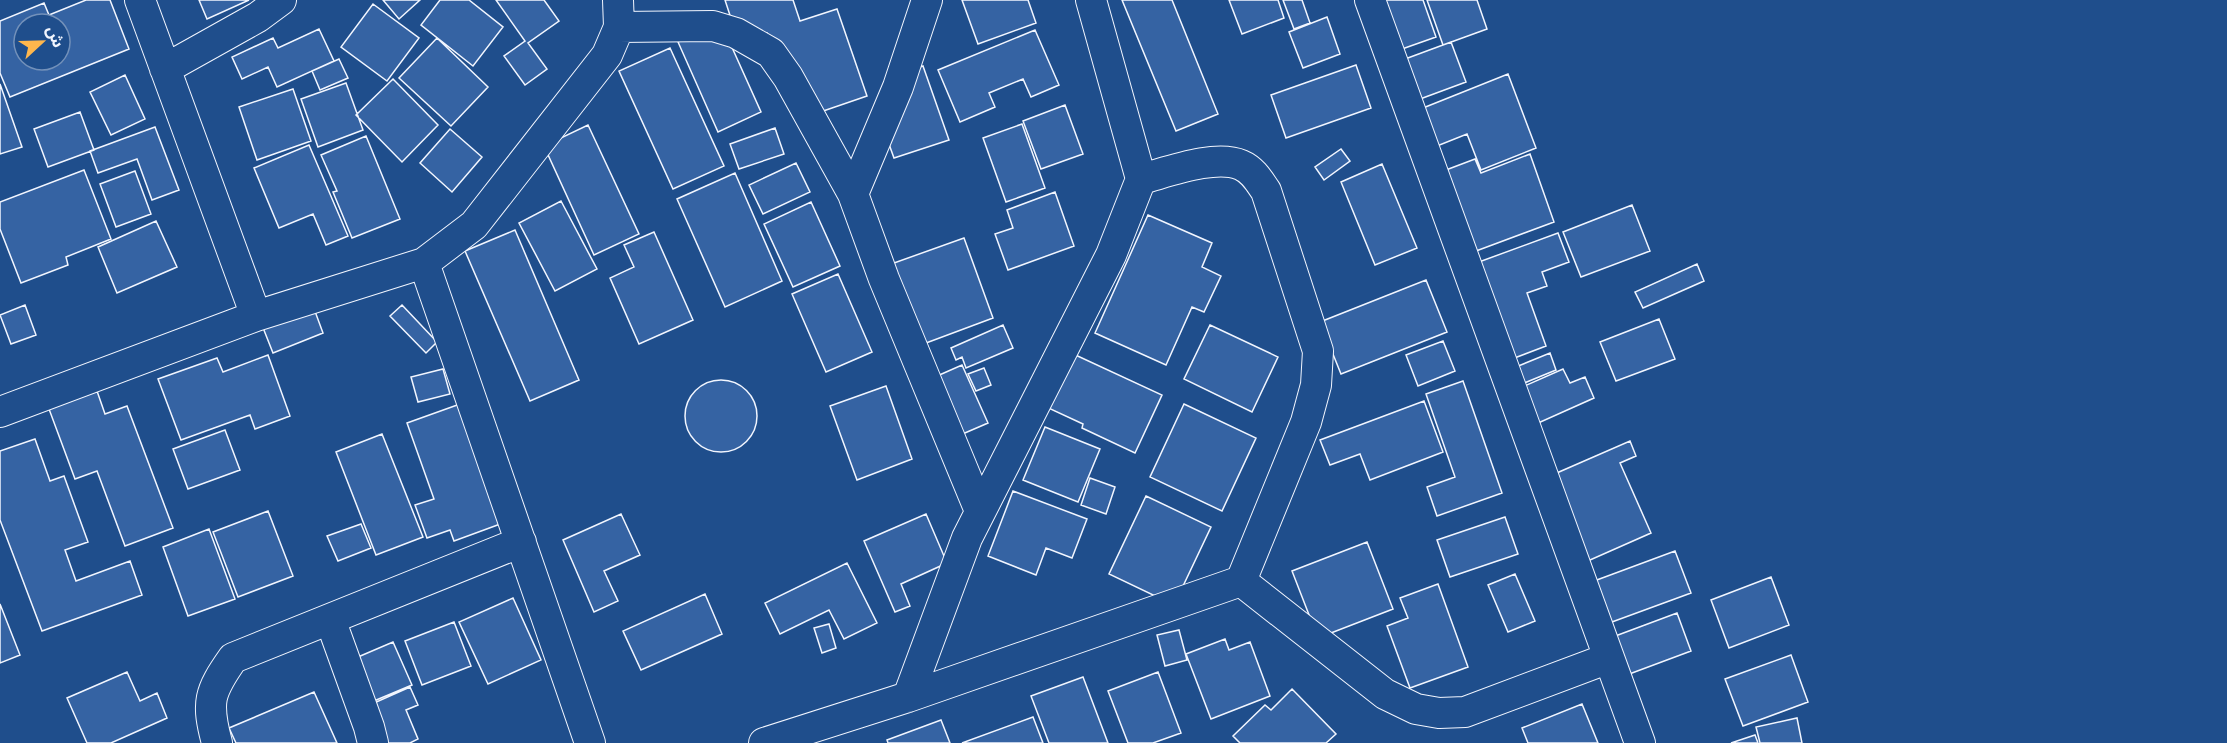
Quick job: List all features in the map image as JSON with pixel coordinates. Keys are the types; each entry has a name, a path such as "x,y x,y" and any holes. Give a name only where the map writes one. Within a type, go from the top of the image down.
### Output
{"street":[{"path":"140,0 256,316"},
{"path":"165,69 258,17 281,0"},
{"path":"853,194 898,87 927,0"},
{"path":"908,697 967,538 1111,255 1141,179 1091,0"},
{"path":"1370,0 1640,743"},
{"path":"0,412 256,316 424,263 474,225 607,55 618,14 713,26 736,33 771,53 789,77 853,194 884,279 980,511"},
{"path":"764,743 908,697 1241,581 1306,422 1316,385 1318,351 1266,191 1255,175 1240,164 1210,161 1141,179"},
{"path":"424,263 590,743"},
{"path":"218,743 211,720 210,700 218,680 233,658 520,542"},
{"path":"1241,581 1385,694 1416,709 1465,712 1608,658"},
{"path":"330,620 373,743"}],"building":[{"path":"86,0 110,0 129,49 72,72 72,12 56,12"},
{"path":"199,0 249,0 207,19"},
{"path":"383,0 420,0 399,19"},
{"path":"440,0 469,0 503,27 473,66 421,25"},
{"path":"496,0 544,0 559,21 528,43 547,69 525,85 504,56 525,41"},
{"path":"725,0 793,0 800,21 837,9 867,96 797,120 767,33 739,43"},
{"path":"962,0 1028,0 1036,23 978,44"},
{"path":"1122,0 1172,0 1218,114 1176,131"},
{"path":"1229,0 1278,0 1284,18 1242,34"},
{"path":"1283,0 1302,0 1310,23 1294,29"},
{"path":"1384,0 1423,0 1436,37 1402,49"},
{"path":"1427,0 1477,0 1487,29 1443,45"},
{"path":"44,3 48,12 22,12"},
{"path":"373,4 419,38 387,81 341,47"},
{"path":"12,16 12,72 72,72 10,97 0,73 0,21"},
{"path":"1327,17 1340,54 1303,68 1289,32"},
{"path":"721,23 761,112 718,132 678,42"},
{"path":"319,29 334,61 277,87 268,67 242,79 232,57 273,38 278,48"},
{"path":"1035,30 1059,85 1031,97 1023,79 989,93 995,107 960,122 938,70"},
{"path":"437,38 488,87 451,126 399,78"},
{"path":"1451,42 1466,82 1412,102 1397,62"},
{"path":"670,48 724,166 673,189 619,71"},
{"path":"339,59 348,78 320,90 312,71"},
{"path":"1356,65 1371,108 1286,138 1271,95"},
{"path":"923,66 949,140 894,158 877,111 898,74"},
{"path":"1508,74 1536,148 1481,170 1467,134 1432,148 1418,110"},
{"path":"125,75 145,119 111,135 90,92"},
{"path":"393,79 438,125 402,162 356,115"},
{"path":"346,83 363,130 318,147 301,99"},
{"path":"0,84 22,147 0,154"},
{"path":"293,89 311,141 257,160 239,107"},
{"path":"1065,105 1083,154 1041,169 1023,121"},
{"path":"80,112 94,150 48,167 34,129"},
{"path":"1022,124 1045,188 1006,202 983,138"},
{"path":"588,125 639,234 594,255 544,146"},
{"path":"155,127 179,190 152,200 137,159 98,173 90,151"},
{"path":"775,128 784,154 739,169 730,144"},
{"path":"450,129 482,157 452,192 420,163"},
{"path":"366,136 400,219 352,238 333,192 337,191 321,155"},
{"path":"309,145 348,236 326,245 313,214 279,228 254,168"},
{"path":"1341,149 1350,161 1324,180 1315,167"},
{"path":"1530,154 1554,222 1468,254 1438,173 1475,159 1481,173"},
{"path":"796,163 810,192 763,214 749,185"},
{"path":"1382,164 1417,248 1375,265 1341,182"},
{"path":"84,170 111,239 66,257 68,265 21,283 0,229 0,202"},
{"path":"135,171 151,214 116,227 100,184"},
{"path":"735,173 782,281 725,307 677,199"},
{"path":"1055,192 1074,246 1008,270 995,234 1013,228 1007,210"},
{"path":"561,201 597,269 555,291 519,223"},
{"path":"811,202 840,266 793,287 764,224"},
{"path":"1632,205 1650,251 1581,277 1563,232"},
{"path":"1148,215 1212,243 1202,267 1221,276 1204,312 1192,307 1166,365 1095,333"},
{"path":"156,221 177,267 117,293 98,247"},
{"path":"515,230 579,380 530,401 465,251"},
{"path":"654,232 693,320 639,344 610,278 634,267 624,245"},
{"path":"1558,233 1569,262 1542,272 1547,286 1527,293 1546,346 1504,362 1468,266"},
{"path":"964,238 993,318 910,349 880,268"},
{"path":"1697,264 1704,281 1643,308 1635,292"},
{"path":"838,274 872,352 826,372 792,294"},
{"path":"1426,280 1447,332 1341,374 1320,322"},
{"path":"309,295 323,333 273,353 258,315"},
{"path":"25,305 36,335 11,344 0,315"},
{"path":"402,305 437,342 426,353 390,316"},
{"path":"1659,319 1675,359 1616,381 1600,342"},
{"path":"1003,325 1013,348 966,368 962,357 956,360 951,348"},
{"path":"1210,325 1278,357 1252,412 1184,379"},
{"path":"1443,341 1455,371 1418,386 1406,355"},
{"path":"1069,352 1162,395 1135,453 1082,428 1083,424 1044,406"},
{"path":"1550,353 1556,370 1517,386 1511,369"},
{"path":"268,355 290,416 255,429 250,415 181,440 158,379 217,358 223,372"},
{"path":"962,365 988,423 944,442 919,384"},
{"path":"984,368 991,385 976,391 968,374"},
{"path":"443,369 450,394 418,402 411,377"},
{"path":"1563,369 1570,383 1585,377 1594,398 1536,424 1520,388"},
{"path":"721,380 741,386 751,396 757,416 751,436 741,446 721,452 701,446 691,436 685,416 691,396 701,386"},
{"path":"1463,381 1502,493 1437,516 1427,487 1455,477 1426,394"},
{"path":"886,386 912,459 857,480 830,406"},
{"path":"97,391 105,414 127,406 173,528 125,546 97,471 75,479 49,409"},
{"path":"1424,401 1443,452 1370,480 1360,454 1330,465 1320,440"},
{"path":"460,404 503,523 454,541 450,530 427,538 415,505 434,499 407,423"},
{"path":"1184,404 1256,438 1222,511 1150,477"},
{"path":"1045,427 1100,449 1078,502 1023,480"},
{"path":"225,430 240,470 188,489 173,449"},
{"path":"382,434 423,537 376,555 336,452"},
{"path":"35,439 50,481 64,476 88,542 65,550 76,581 130,561 142,595 42,631 0,520 0,451"},
{"path":"1630,441 1636,456 1620,463 1651,533 1581,564 1543,479"},
{"path":"1090,478 1115,487 1106,514 1081,505"},
{"path":"1013,491 1087,519 1072,558 1046,548 1036,575 988,556"},
{"path":"1146,496 1211,527 1174,605 1109,574"},
{"path":"268,511 293,576 238,597 213,532"},
{"path":"621,514 640,555 604,571 618,601 594,612 563,540"},
{"path":"926,514 947,563 901,584 910,606 895,612 864,541"},
{"path":"1505,517 1518,554 1450,577 1437,540"},
{"path":"361,524 371,548 338,561 327,536"},
{"path":"209,529 235,599 188,616 163,547"},
{"path":"1367,542 1393,609 1318,638 1292,571"},
{"path":"1675,551 1691,593 1601,626 1586,584"},
{"path":"847,563 877,623 844,639 829,610 780,634 765,603"},
{"path":"1515,574 1535,621 1508,632 1488,585"},
{"path":"1771,577 1789,625 1729,648 1711,600"},
{"path":"1438,584 1468,667 1410,688 1387,626 1408,618 1400,598"},
{"path":"705,594 722,634 641,670 623,631"},
{"path":"513,598 541,660 488,684 459,622"},
{"path":"0,604 20,655 0,663"},
{"path":"1677,613 1691,651 1624,676 1610,638"},
{"path":"454,622 471,666 422,685 405,641"},
{"path":"829,624 836,648 822,653 814,628"},
{"path":"1179,630 1187,660 1165,666 1157,635"},
{"path":"1225,639 1229,650 1250,642 1270,696 1211,719 1186,654"},
{"path":"393,642 412,685 362,706 344,663"},
{"path":"1791,655 1808,702 1743,726 1725,679"},
{"path":"127,672 140,701 157,693 167,718 111,743 87,743 67,698"},
{"path":"1158,672 1181,733 1153,743 1128,743 1108,691"},
{"path":"1083,677 1108,743 1049,743 1031,696"},
{"path":"410,687 418,705 406,710 418,739 410,743 372,743 356,711"},
{"path":"1292,689 1336,734 1326,743 1240,743 1233,736 1265,705 1271,710"},
{"path":"314,692 337,743 236,743 229,728"},
{"path":"1582,704 1598,743 1528,743 1522,728"},
{"path":"1033,717 1043,743 962,743"},
{"path":"1797,718 1802,743 1760,743 1756,727"},
{"path":"941,720 950,743 888,743 887,740"},
{"path":"1755,735 1758,743 1731,743"}]}
